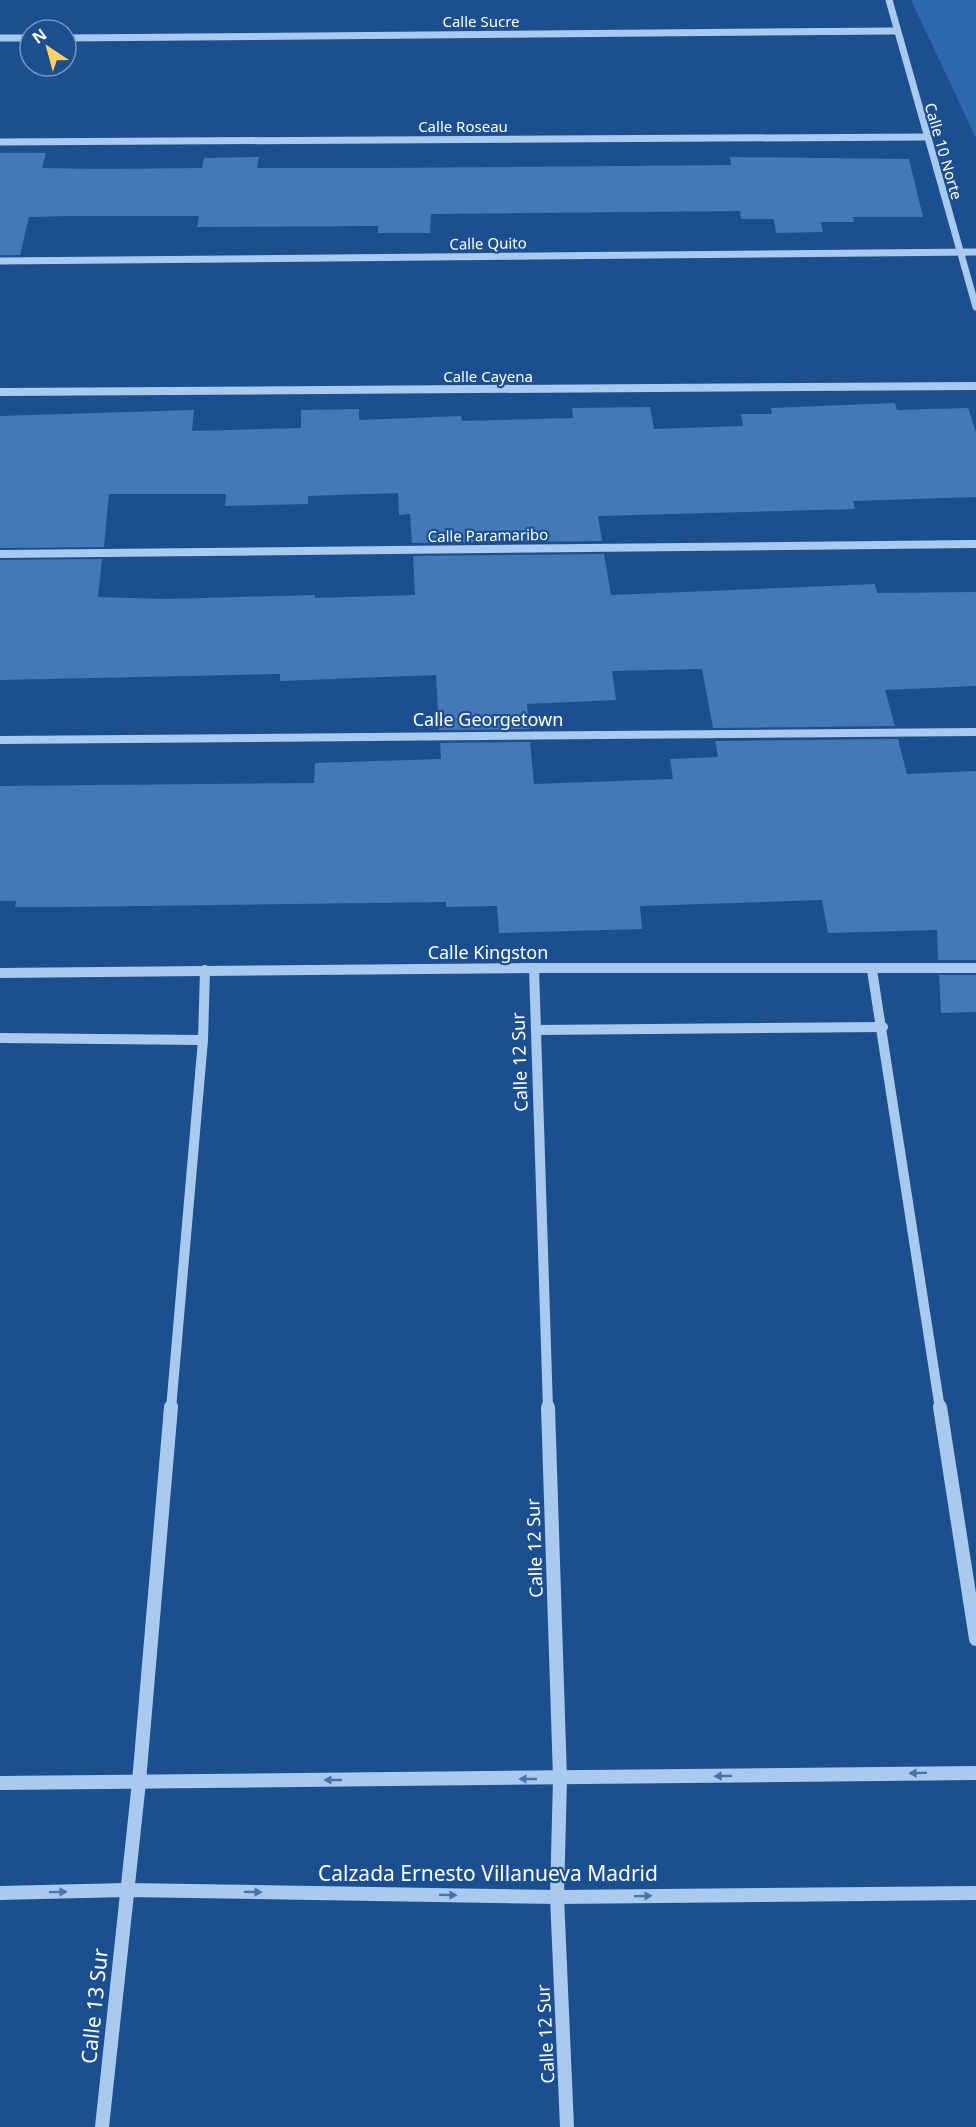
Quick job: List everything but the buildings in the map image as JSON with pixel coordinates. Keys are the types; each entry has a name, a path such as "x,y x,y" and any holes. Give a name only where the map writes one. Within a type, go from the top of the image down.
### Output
{"street":[{"name":"Calle 10 Norte","path":"889,0 958,252 976,308"},
{"name":"Calle Sucre","path":"78,38 896,31"},
{"path":"0,38 18,38"},
{"name":"Calle Roseau","path":"0,142 926,137"},
{"name":"Calle Quito","path":"0,261 976,252"},
{"name":"Calle Cayena","path":"0,392 976,386"},
{"name":"Calle Paramaribo","path":"0,554 976,544"},
{"name":"Calle Georgetown","path":"0,740 976,732"},
{"name":"Calle Kingston","path":"0,973 534,968 872,970 976,968"},
{"name":"Calle 12 Sur","path":"534,968 560,1778 557,1897 567,2127"},
{"name":"Calle 13 Sur","path":"102,2127 139,1782 203,1040 205,970"},
{"path":"872,970 883,1027 976,1639"},
{"path":"536,1030 883,1027"},
{"path":"0,1038 203,1040"},
{"path":"0,1783 976,1773"},
{"name":"Calzada Ernesto Villanueva Madrid","path":"0,1893 127,1890 557,1897 976,1893"}],"shaded area":[{"path":"911,0 976,0 976,138"}]}
